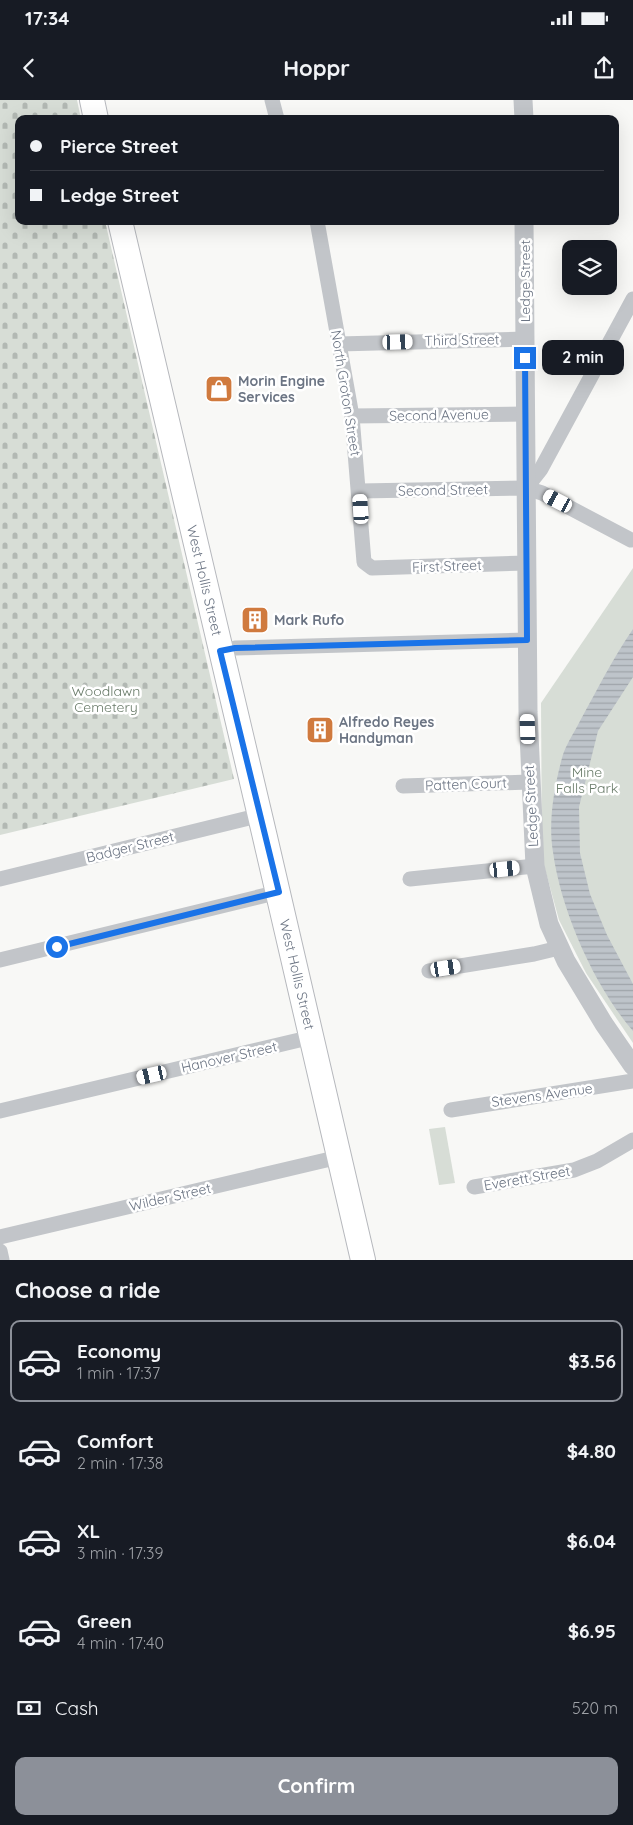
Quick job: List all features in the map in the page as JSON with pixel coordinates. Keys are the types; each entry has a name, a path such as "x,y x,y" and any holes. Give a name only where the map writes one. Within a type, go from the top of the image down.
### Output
{"main road":[{"path":"92,100 95,115"},
{"name":"West Hollis Street","path":"121,225 220,651 261,815 363,1260"}],"street":[{"path":"272,100 276,115"},
{"path":"523,100 524,115"},
{"name":"North Groton Street","path":"318,225 352,416 360,491 364,562 367,566"},
{"name":"Ledge Street","path":"524,225 527,640 530,782 535,866 544,908 559,948 599,1016 633,1066"},
{"path":"631,540 542,493 526,488 541,469 633,299"},
{"name":"Third Street","path":"339,344 525,339"},
{"name":"Second Avenue","path":"352,416 526,414"},
{"name":"Second Street","path":"360,491 526,488"},
{"name":"First Street","path":"367,566 372,568 527,564"},
{"path":"220,651 235,648 527,640"},
{"name":"Patten Court","path":"403,786 530,782"},
{"name":"Badger Street","path":"0,880 261,815"},
{"path":"410,879 535,866"},
{"path":"0,960 279,892"},
{"path":"429,971 542,953 559,948"},
{"name":"Hanover Street","path":"0,1111 312,1037"},
{"name":"Stevens Avenue","path":"451,1110 633,1081"},
{"name":"Everett Street","path":"474,1187 574,1170 597,1161 633,1140"},
{"name":"Wilder Street","path":"0,1237 339,1157"},
{"path":"0,1251 2,1260"}],"green space":[{"name":"Woodlawn Cemetery","path":"0,100 77,100 80,115 15,115 15,225 106,225 234,779 0,835"},
{"name":"Mine Falls Park","path":"633,568 633,1043 586,973 559,920 542,858 541,703"},
{"path":"445,1127 455,1183 439,1185 429,1129"}],"shaded area":[{"path":"633,629 633,677 598,731 579,807 580,853 590,894 607,935 633,984 633,1031 605,992 581,947 563,899 553,852 551,829 554,793 565,749 605,674"}],"place":[{"name":"Morin Engine Services","path":"219,389"},
{"name":"Mark Rufo","path":"255,620"},
{"name":"Alfredo Reyes Handyman","path":"320,730"}],"route":[{"path":"57,947 279,892 220,651 235,648 527,640 525,358"}]}
